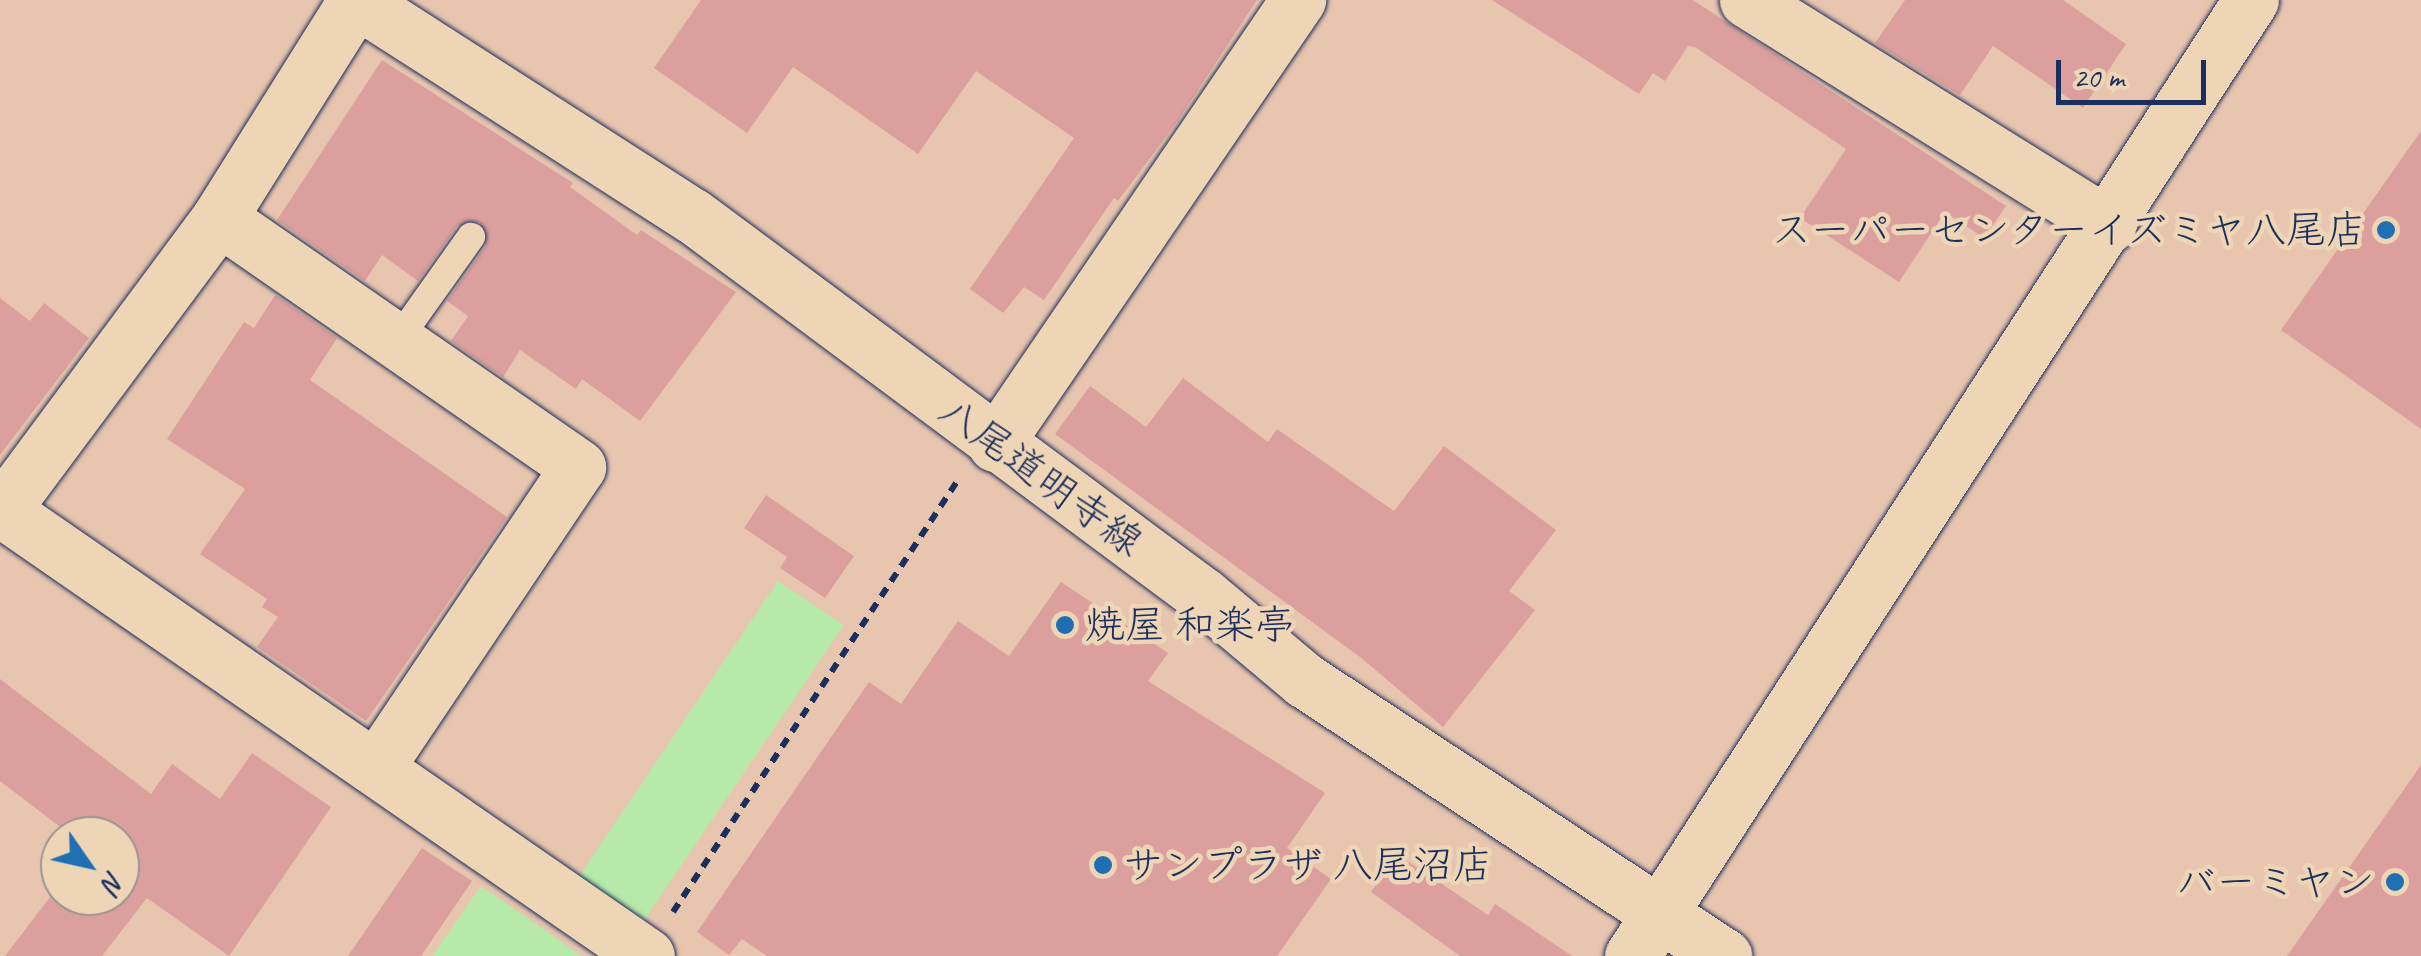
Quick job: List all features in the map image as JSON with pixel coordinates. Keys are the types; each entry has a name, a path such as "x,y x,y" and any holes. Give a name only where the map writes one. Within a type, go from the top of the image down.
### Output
{"street":[{"path":"356,0 219,218 1,512 646,956"},
{"name":"八尾道明寺線","path":"356,0 693,216 980,457 1204,596 1304,680 1646,934 1724,956"},
{"path":"980,457 1298,0"},
{"path":"1748,0 2110,225"},
{"path":"1646,934 2110,225 2251,0"},
{"path":"219,218 578,467 376,768"}],"lane":[{"path":"398,342 471,237"}],"path":[{"path":"646,956 980,457"}],"green space":[{"path":"778,581 844,625 641,925 576,881"},
{"path":"481,886 582,956 432,956"}],"building":[{"path":"701,0 1257,0 1177,122 1118,201 1114,198 1044,300 1024,287 1003,313 970,289 1074,138 976,71 918,154 793,67 747,133 654,68"},
{"path":"1492,0 1693,0 2006,206 1984,238 1945,212 1899,282 1800,218 1846,149 1695,47 1688,46 1665,81 1653,73 1639,94"},
{"path":"1905,0 2063,0 2126,44 2083,108 1993,46 1960,95 1875,43"},
{"path":"382,60 573,183 570,187 637,235 641,230 736,292 640,421 582,379 576,389 520,350 503,377 451,341 468,316 447,301 486,246 480,222 457,226 418,281 382,255 365,281 277,220"},
{"name":"スーパーセンターイズミヤ八尾店","path":"2421,131 2421,429 2281,330"},
{"path":"275,295 337,338 310,380 507,517 366,721 257,647 278,617 262,607 267,599 200,554 245,489 167,439 244,322 254,328"},
{"path":"0,298 30,321 44,303 89,338 0,455"},
{"path":"1183,378 1268,442 1277,429 1394,511 1444,446 1556,530 1509,591 1535,610 1443,727 1360,657 1055,434 1090,386 1146,427"},
{"path":"766,495 854,556 825,598 780,568 787,557 744,528"},
{"path":"1061,582 1168,653 1148,681 1325,793 1287,848 1331,879 1277,956 767,956 742,939 729,955 697,932 869,682 901,704 958,621 1009,656"},
{"path":"0,679 151,794 172,764 220,799 252,753 331,807 229,956 147,898 140,907 140,816 46,816 0,781"},
{"path":"2421,765 2421,956 2287,956"},
{"path":"422,848 472,881 421,956 348,956"},
{"path":"1397,854 1488,915 1495,904 1572,956 1460,956 1371,892"},
{"path":"40,910 40,916 133,916 102,956 5,956"}],"place":[{"name":"スーパーセンターイズミヤ八尾店","path":"2386,230"},
{"name":"焼屋 和楽亭","path":"1065,625"},
{"name":"サンプラザ 八尾沼店","path":"1103,865"},
{"name":"バーミヤン","path":"2395,882"}]}
